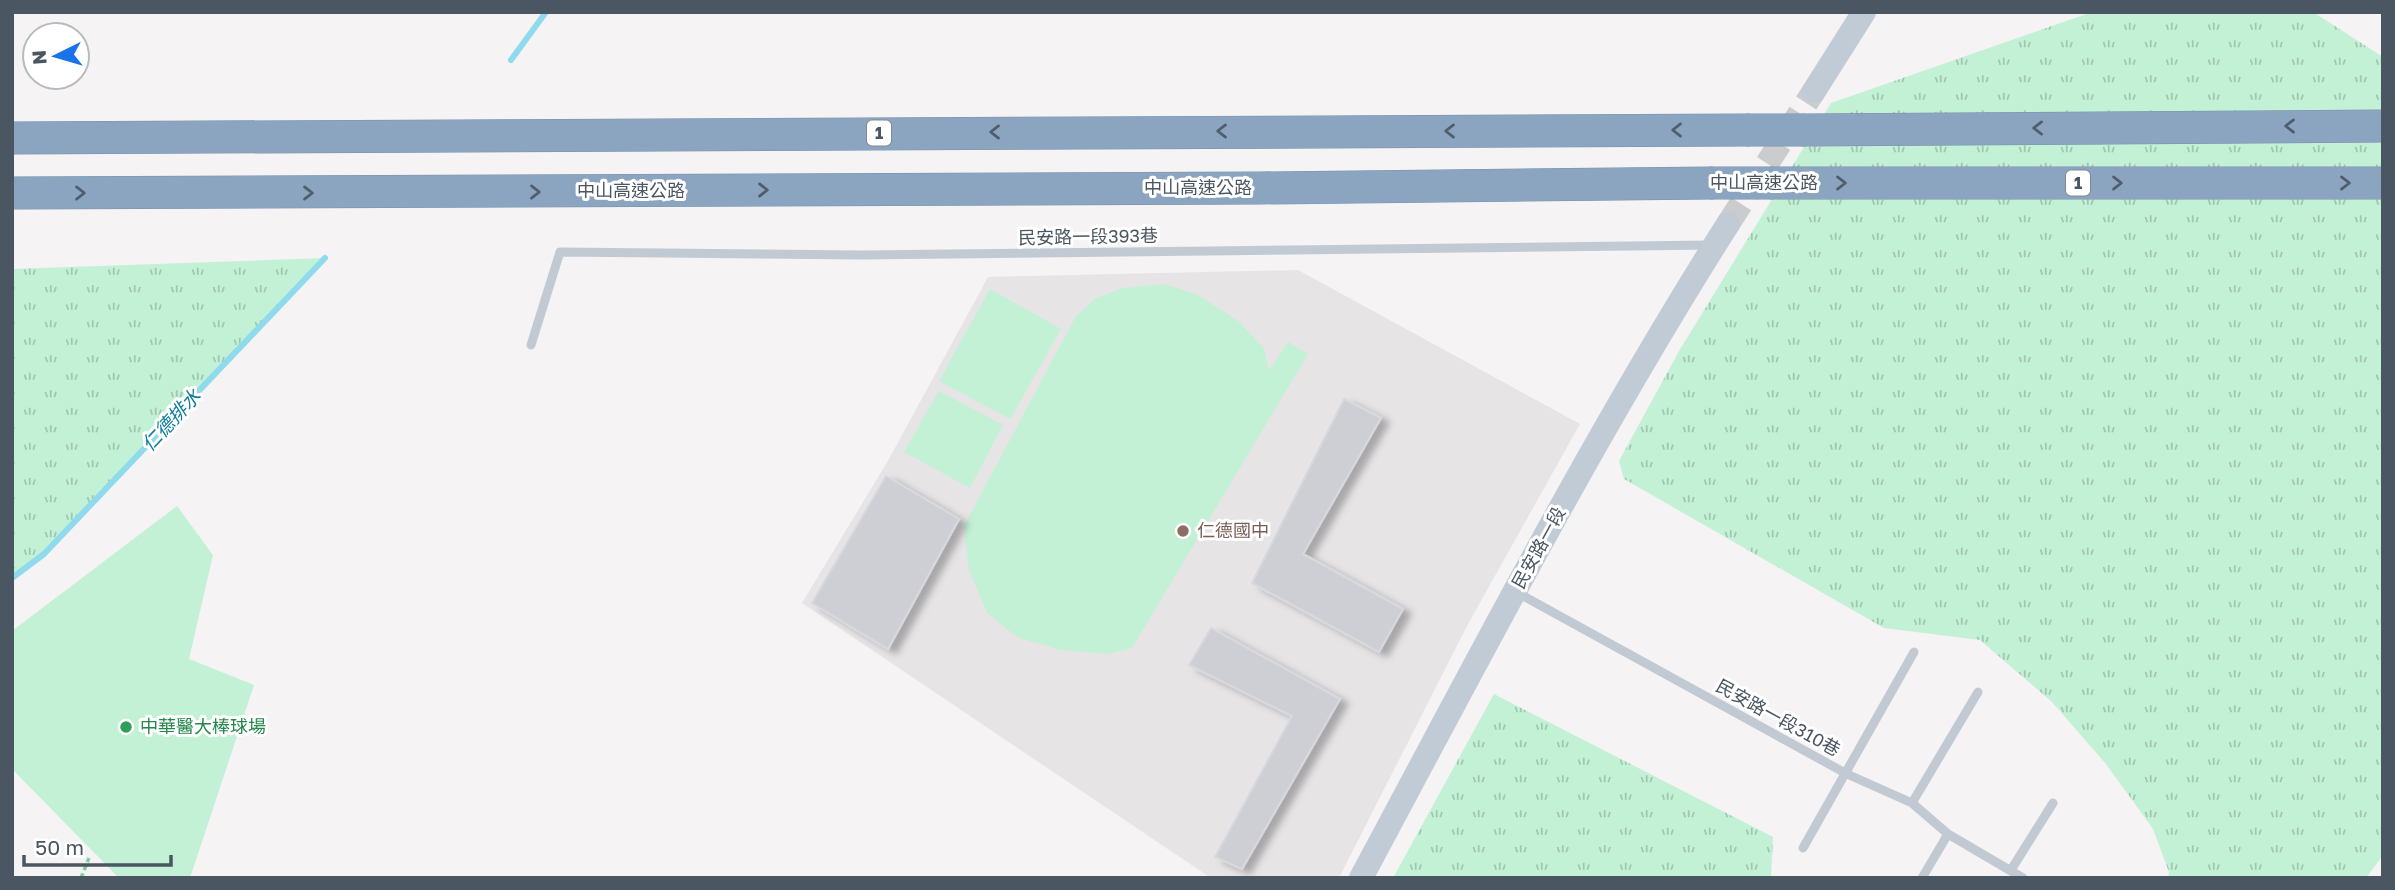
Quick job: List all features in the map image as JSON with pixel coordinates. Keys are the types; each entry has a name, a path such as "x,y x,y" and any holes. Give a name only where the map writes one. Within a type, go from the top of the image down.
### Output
{"highway":[{"name":"1","path":"12,138 2383,126"},
{"name":"中山高速公路","path":"12,193 1260,188 1710,183 2383,183"}],"street":[{"path":"1814,91 1864,12"},
{"name":"民安路一段","path":"1361,878 1621,400 1721,234"}],"lane":[{"name":"民安路一段393巷","path":"531,345 560,252 861,255 1721,234"},
{"name":"民安路一段310巷","path":"1515,591 1847,774 1913,803 1948,834 2023,878"},
{"path":"1803,848 1914,652"},
{"path":"1913,803 1978,692"},
{"path":"2011,870 2053,803"},
{"path":"1922,878 1948,834"}],"path":[{"path":"82,878 89,858"}],"shaded area":[{"name":"仁德國中","path":"1298,270 1580,424 1468,624 1339,878 1211,878 802,603 889,459 988,277"}],"green space":[{"path":"2092,12 2313,12 2383,57 2383,855 2366,878 2168,878 2169,872 2153,829 2106,764 2052,702 1980,640 1884,628 1624,479 1619,461 1679,351 1831,103"},
{"path":"325,258 44,554 12,578 12,269"},
{"path":"1165,284 1198,295 1238,321 1264,348 1269,371 1288,342 1308,354 1132,648 1108,654 1060,650 1017,637 987,613 969,570 964,526 1076,316 1096,298 1123,288"},
{"path":"990,289 1061,329 1010,419 939,381"},
{"path":"939,391 1003,425 970,488 904,452"},
{"name":"中華醫大棒球場","path":"177,506 213,555 189,659 254,685 190,878 119,878 12,769 12,631"},
{"path":"1494,694 1773,837 1771,878 1393,878"}],"building":[{"path":"1344,399 1381,418 1303,554 1403,609 1379,652 1252,583"},
{"path":"886,476 959,519 888,649 812,603"},
{"path":"1211,628 1340,699 1242,869 1215,857 1292,716 1189,665"}],"waterway":[{"name":"仁德排水","path":"511,60 546,12"},
{"name":"仁德排水","path":"12,578 44,554 325,258"}],"tunnel":[{"path":"1728,224 1814,91"}],"place":[{"name":"仁德國中","path":"1183,531"},
{"name":"中華醫大棒球場","path":"126,727"}]}
